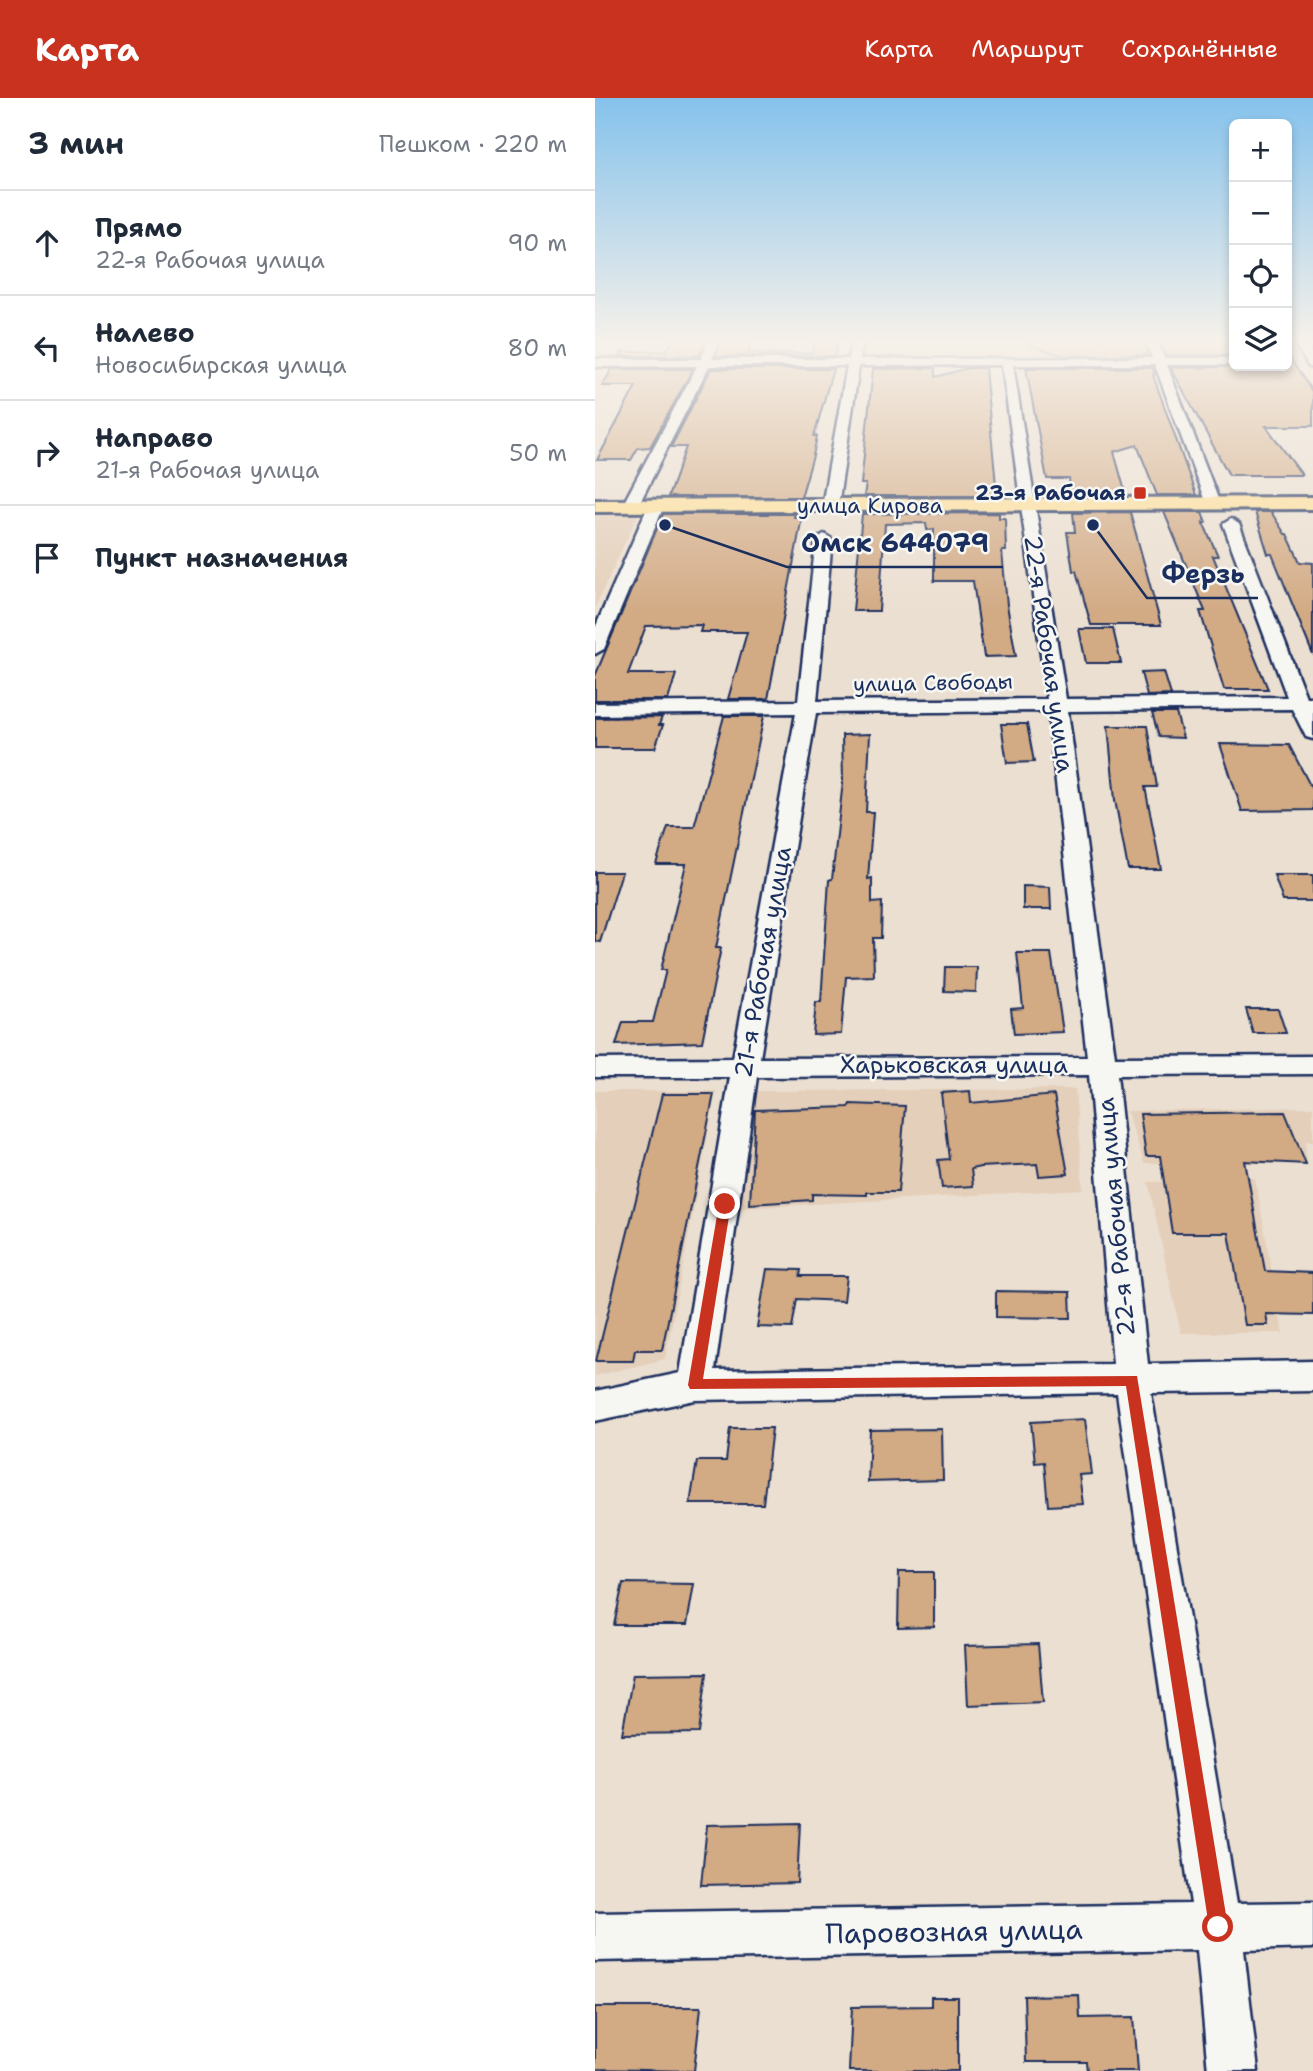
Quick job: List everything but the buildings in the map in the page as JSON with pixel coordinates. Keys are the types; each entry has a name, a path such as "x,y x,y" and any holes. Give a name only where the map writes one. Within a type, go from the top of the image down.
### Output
{"main road":[{"name":"улица Кирова","path":"595,506 1313,503"}],"street":[{"path":"630,506 669,431"},
{"path":"830,506 842,431"},
{"name":"22-я Рабочая улица","path":"1018,431 1057,704 1102,1064 1132,1380 1218,1927 1234,2071"},
{"path":"1185,431 1213,504"},
{"path":"595,649 656,506"},
{"path":"1231,524 1306,704 1313,733"},
{"name":"21-я Рабочая улица","path":"695,1385 745,1067 807,707 824,539"},
{"name":"улица Свободы","path":"595,709 1306,704"},
{"name":"Харьковская улица","path":"595,1068 1313,1065"},
{"path":"595,1406 695,1385 1313,1376"},
{"name":"Паровозная улица","path":"595,1937 1313,1925"}],"shaded area":[{"path":"638,515 595,607 595,516"},
{"path":"1075,1089 1083,1189 741,1208 753,1091"},
{"path":"595,1091 716,1091 665,1359 595,1376"},
{"path":"1313,1107 1313,1141 1306,1141 1306,1164 1144,1163 1127,1111"},
{"path":"1255,1178 1283,1333 1181,1333 1148,1182"}],"place":[{"name":"23-я Рабочая","path":"1140,493"},
{"name":"Омск 644079","path":"665,525"},
{"name":"Ферзь","path":"1093,525"}],"route":[{"path":"725,1204 695,1385 1132,1380 1218,1927"}]}
